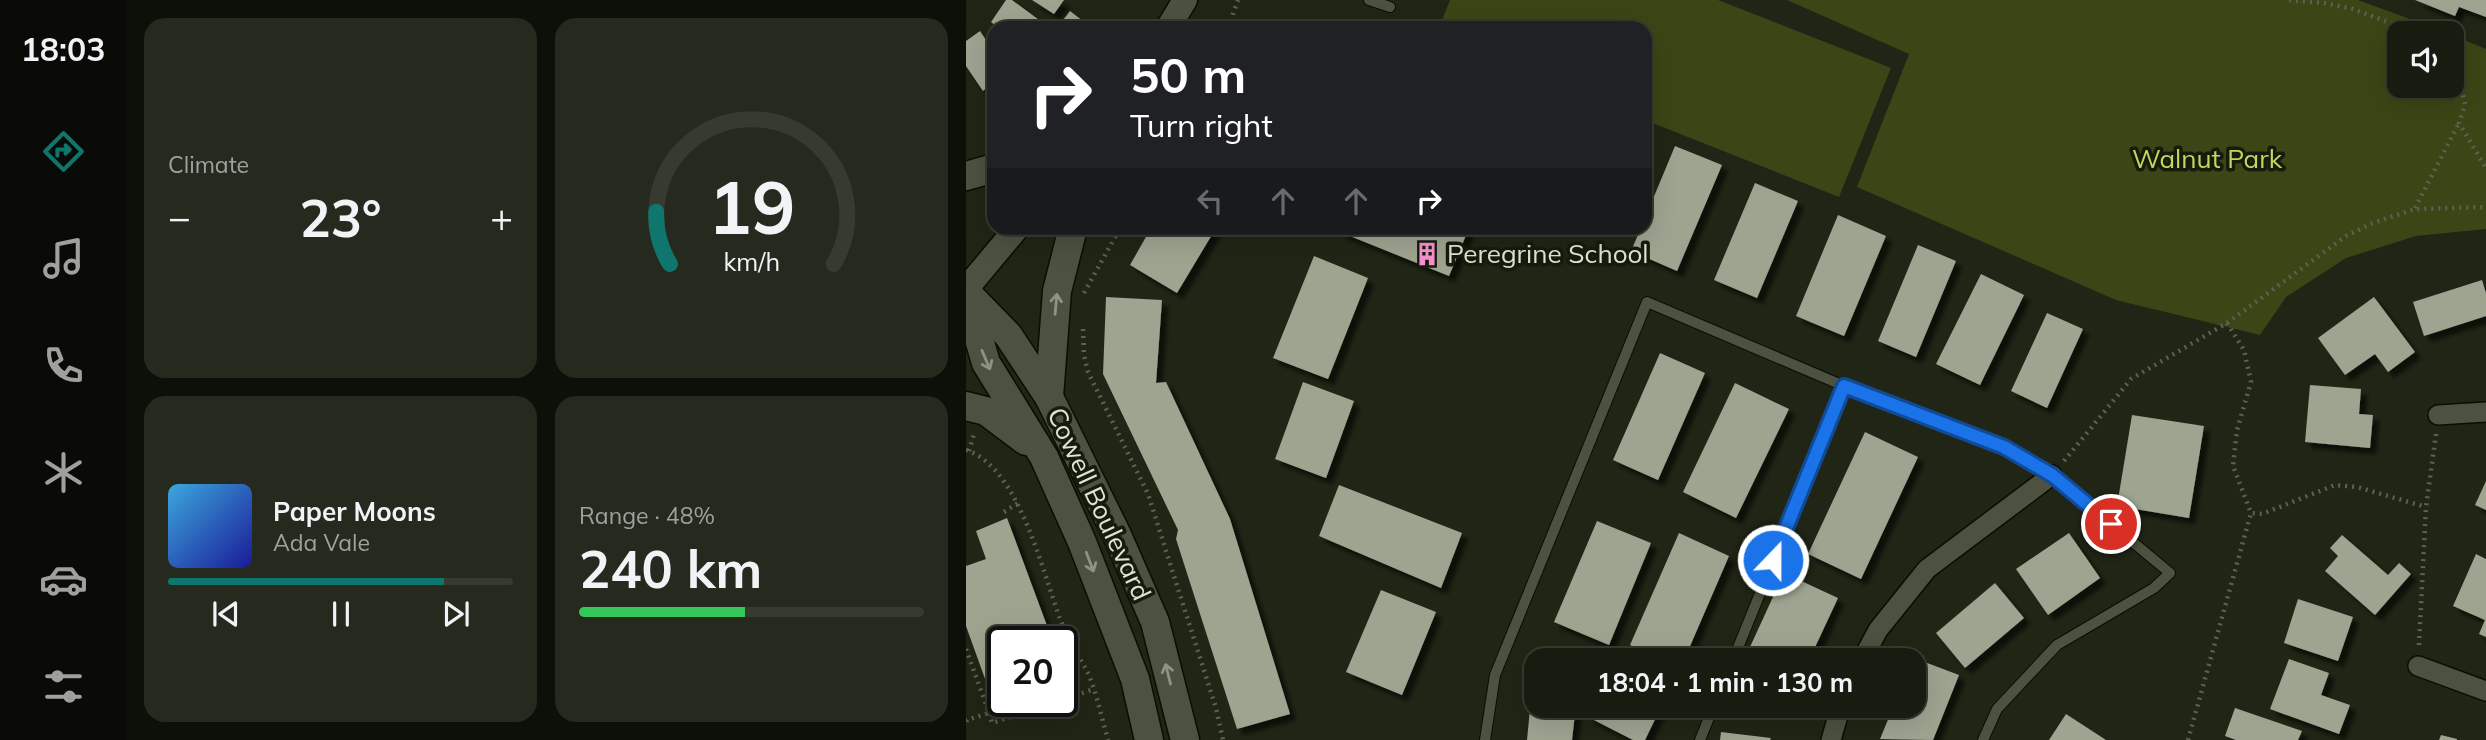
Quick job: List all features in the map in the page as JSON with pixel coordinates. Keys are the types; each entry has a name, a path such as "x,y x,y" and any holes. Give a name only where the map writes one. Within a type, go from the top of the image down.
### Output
{"main road":[{"path":"966,176 987,171"},
{"path":"1049,397 1057,291 1071,235"},
{"name":"Cowell Boulevard","path":"966,292 1009,335 1049,397 1117,535 1155,622 1185,740"},
{"name":"Cowell Boulevard","path":"966,292 986,363 1044,457 1082,542 1135,679 1149,740"},
{"path":"966,406 986,411 1004,422 1044,457"}],"street":[{"path":"1172,21 1185,0"},
{"path":"966,292 1011,235"},
{"path":"2438,415 2486,412"},
{"path":"1868,648 1878,630 1927,569 2052,475"},
{"path":"2418,666 2486,691"},
{"path":"1831,740 1837,718"}],"lane":[{"path":"1369,0 1390,7"},
{"path":"1485,740 1494,674 1647,302 1844,386 2004,447 2052,475 2170,573 2154,588 2057,645 1997,709 1983,740"},
{"path":"1738,648 1844,386"},
{"path":"1700,740 1709,718"}],"path":[{"path":"1230,21 1238,0"},
{"path":"2290,0 2353,9 2387,22"},
{"path":"2415,209 2459,123 2465,105 2464,98"},
{"path":"2459,123 2486,168"},
{"path":"2052,475 2131,379 2227,323 2346,236 2415,209 2486,207"},
{"path":"1082,296 1116,235"},
{"path":"1083,319 1084,355 1088,372 1148,494 1216,708 1223,740"},
{"path":"2188,740 2251,513 2233,466 2237,430 2251,382 2244,350 2227,323"},
{"path":"2418,666 2426,507 2438,415"},
{"path":"966,450 982,456 1019,503 1066,635 1090,677 1108,740"},
{"path":"2251,513 2262,514 2335,485 2357,487 2426,507"},
{"path":"1004,512 1019,503"},
{"path":"966,649 987,707"},
{"path":"1078,695 1094,690"},
{"path":"966,723 967,720 987,714"},
{"path":"990,717 992,723 1010,717"}],"green space":[{"path":"1450,0 1718,0 1891,68 1839,197 1652,123 1652,21 1442,21"},
{"name":"Walnut Park","path":"1787,0 2358,0 2415,21 2387,21 2387,98 2464,98 2464,40 2486,49 2486,229 2416,236 2346,258 2286,297 2260,335 2116,300 1857,187 1909,54"}],"building":[{"path":"1006,0 1012,0 1040,21 992,21"},
{"path":"1032,0 1064,0 1054,14"},
{"path":"2415,0 2486,0 2486,17 2459,7 2455,16"},
{"path":"1070,11 1083,21 1062,21"},
{"path":"980,31 987,42 987,87 983,91 966,66 966,41"},
{"path":"1675,146 1722,165 1677,271 1631,251 1638,235 1652,235 1652,201"},
{"path":"1755,183 1798,201 1757,298 1714,280"},
{"path":"1838,215 1886,236 1844,336 1796,316"},
{"path":"1147,235 1212,235 1177,293 1130,265"},
{"name":"Peregrine School","path":"1347,235 1466,235 1449,276"},
{"path":"1918,245 1956,261 1916,357 1878,341"},
{"path":"1314,256 1368,278 1328,379 1273,358"},
{"path":"1981,274 2024,295 1980,385 1936,364"},
{"path":"2482,280 2486,293 2486,316 2424,336 2413,302"},
{"path":"1106,297 1162,300 1156,383 1166,382 1230,519 1290,714 1237,729 1176,539 1178,530 1103,374"},
{"path":"2374,297 2415,352 2388,372 2375,354 2345,375 2318,338"},
{"path":"2047,313 2083,329 2047,408 2011,391"},
{"path":"1660,353 1705,373 1658,480 1613,460"},
{"path":"1303,382 1354,401 1326,478 1275,459"},
{"path":"1735,383 1789,409 1736,518 1683,492"},
{"path":"2310,385 2361,389 2359,414 2373,415 2370,448 2305,442"},
{"path":"2132,415 2204,426 2189,518 2117,506"},
{"path":"1865,432 1918,457 1861,579 1808,554"},
{"path":"2486,481 2486,510 2475,505"},
{"path":"1339,485 1462,533 1441,588 1319,536"},
{"path":"1007,518 1047,626 987,626 987,684 966,626 966,566 986,559 976,531"},
{"path":"1597,521 1651,543 1609,645 1554,622"},
{"path":"1679,533 1729,556 1689,648 1637,648 1630,645"},
{"path":"2069,533 2100,578 2048,615 2016,569"},
{"path":"2342,535 2388,575 2399,563 2411,574 2375,615 2325,571 2338,556 2330,548"},
{"path":"2476,554 2486,559 2486,637 2479,634 2485,620 2453,606"},
{"path":"1784,573 1838,598 1815,648 1750,648"},
{"path":"1995,583 2024,618 1965,668 1936,633"},
{"path":"1381,590 1436,612 1402,695 1346,672"},
{"path":"2298,599 2353,617 2338,661 2284,643"},
{"path":"2289,659 2329,673 2321,695 2350,705 2339,734 2270,709"},
{"path":"1926,663 1959,675 1933,740 1880,739 1889,718 1926,718"},
{"path":"2235,708 2302,731 2298,740 2236,740 2225,736"},
{"path":"2066,714 2106,740 2049,740"},
{"path":"1529,718 1575,718 1572,740 1527,740"},
{"path":"1590,718 1656,718 1645,740 1633,740"},
{"path":"1721,732 1771,738 1720,740"},
{"path":"2441,735 2457,739 2457,740 2439,740"}],"place":[{"name":"Peregrine School","path":"1427,254"}],"route":[{"path":"1773,560 1844,386 2004,447 2052,475 2111,524"}]}
